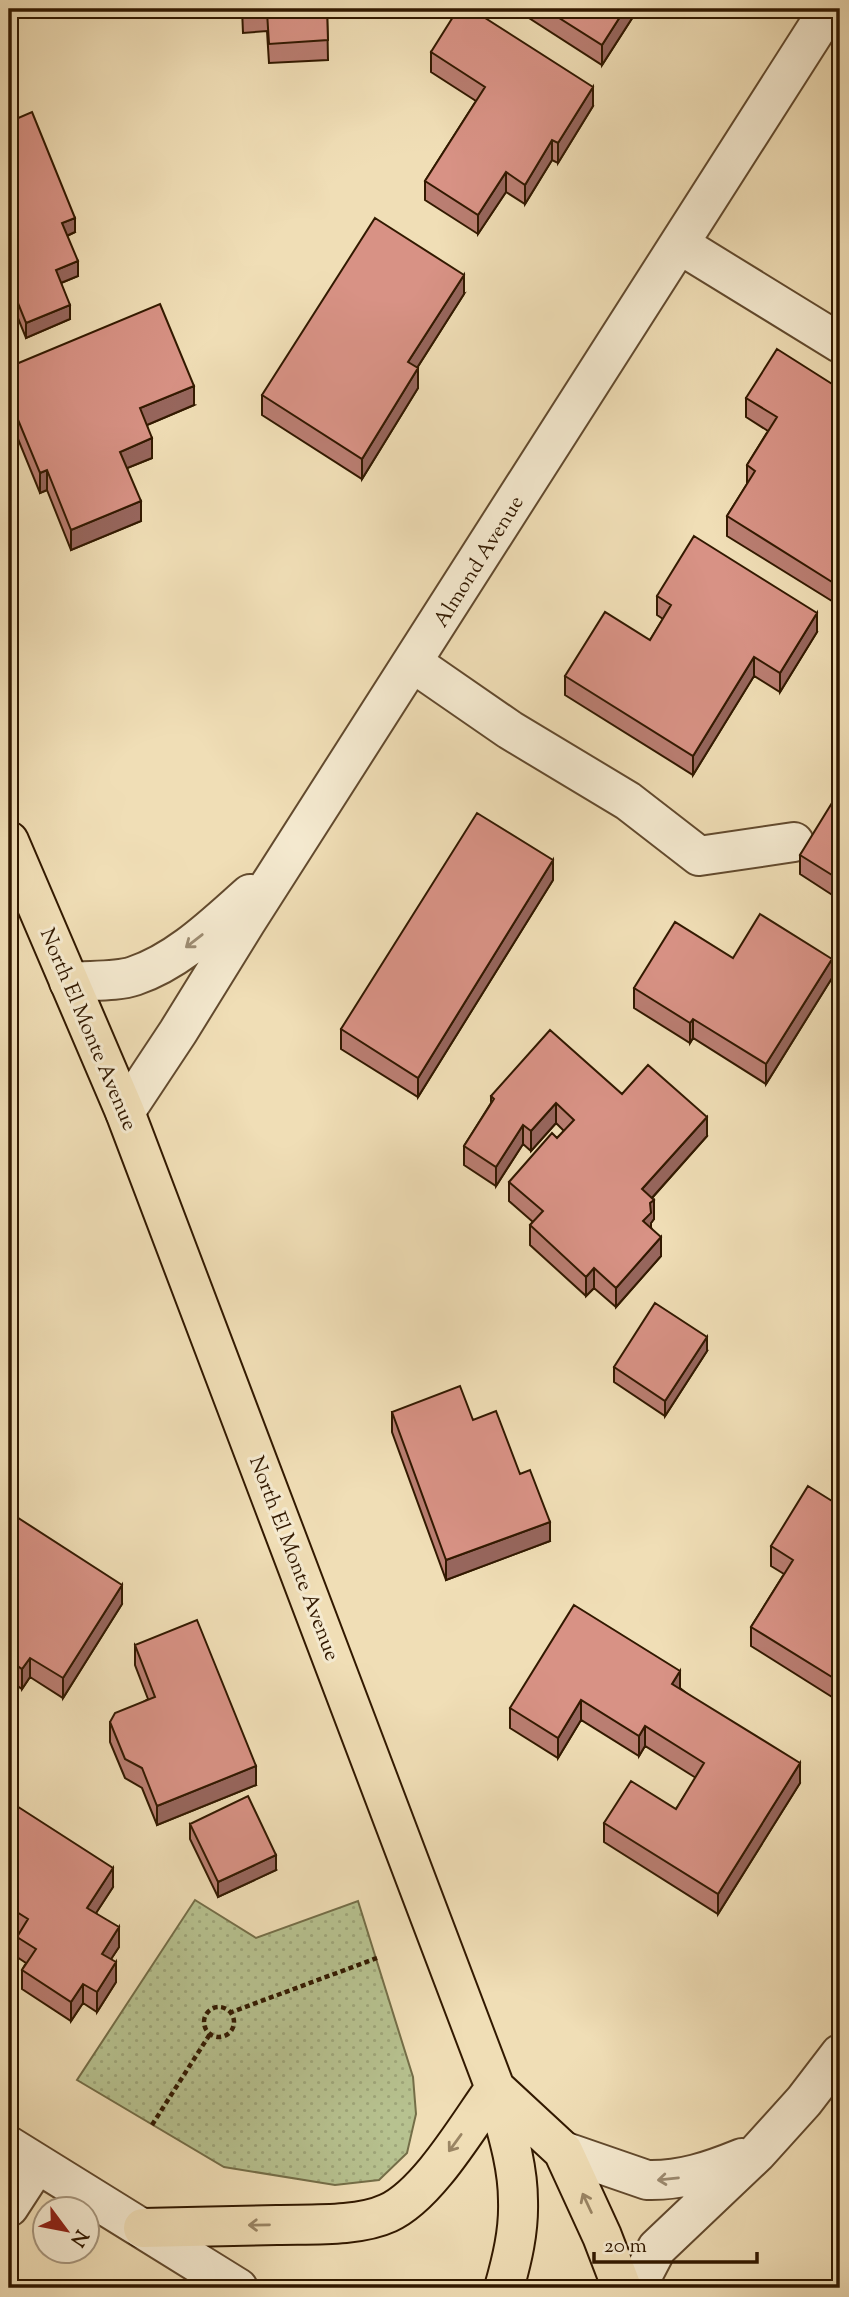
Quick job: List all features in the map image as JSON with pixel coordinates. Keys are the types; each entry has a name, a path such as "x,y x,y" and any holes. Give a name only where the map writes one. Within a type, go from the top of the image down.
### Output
{"main road":[{"name":"North El Monte Avenue","path":"9,841 125,1112 495,2088 512,2152 519,2202 514,2254 504,2288"},
{"path":"143,2228 324,2224 365,2220 388,2213 411,2197 435,2171 495,2088 563,2151 602,2236 622,2288"}],"street":[{"name":"Almond Avenue","path":"125,1112 829,9"},
{"path":"679,244 840,343"},
{"path":"413,663 510,730 628,802 699,856 794,842"},
{"path":"69,982 132,977 155,967 182,951 283,865"},
{"path":"636,2288 656,2248 757,2153 804,2101 840,2054"},
{"path":"563,2151 647,2180 698,2175 757,2153"},
{"path":"9,2207 23,2155 238,2288"}],"path":[{"path":"229,2013 377,1958"},
{"path":"222,2008 229,2013 233,2022 228,2035 218,2037 209,2034 204,2026 207,2012 222,2008"},
{"path":"152,2125 209,2034"}],"green space":[{"path":"195,1900 256,1938 358,1901 413,2077 416,2114 407,2153 379,2180 335,2185 224,2167 77,2080"}],"building":[{"path":"243,9 327,9 328,40 269,44 267,12 243,13"},
{"path":"458,9 471,9 593,87 558,143 552,140 525,185 506,172 478,215 425,181 485,87 431,52"},
{"path":"545,9 625,9 602,45"},
{"path":"32,112 75,218 62,223 78,261 56,270 70,305 26,323 9,281 9,122"},
{"path":"375,218 464,275 408,362 418,368 362,459 262,395"},
{"path":"840,267 840,279 834,276"},
{"path":"160,304 194,386 140,408 152,438 120,452 141,501 71,530 47,470 40,473 9,398 9,367"},
{"path":"777,349 840,389 840,587 727,516 755,471 747,465 777,417 746,398"},
{"path":"694,536 817,613 780,673 754,657 693,756 565,676 605,612 650,640 671,605 657,596"},
{"path":"835,798 840,802 840,880 800,855"},
{"path":"477,813 553,860 418,1078 341,1029"},
{"path":"760,914 832,959 766,1064 693,1019 690,1023 634,988 675,922 733,958"},
{"path":"550,1030 622,1094 648,1065 707,1117 642,1189 654,1200 650,1203 651,1213 643,1221 661,1237 616,1288 594,1268 586,1277 530,1225 543,1211 509,1182 552,1133 557,1138 574,1120 556,1103 531,1131 523,1125 496,1167 464,1146 494,1099 491,1096"},
{"path":"840,1255 840,1271 833,1266"},
{"path":"655,1303 707,1337 665,1401 614,1367"},
{"path":"460,1386 473,1420 496,1411 520,1474 530,1470 550,1522 446,1560 392,1412"},
{"path":"808,1486 840,1506 840,1682 751,1627 793,1560 771,1546"},
{"path":"9,1512 122,1585 63,1678 30,1658 22,1669 9,1660"},
{"path":"574,1605 680,1671 672,1684 800,1763 718,1894 604,1823 631,1781 676,1809 704,1763 645,1726 639,1736 581,1700 558,1738 510,1708"},
{"path":"197,1620 256,1766 157,1806 142,1768 125,1759 110,1722 115,1713 155,1697 135,1645"},
{"path":"248,1796 276,1855 218,1882 190,1824"},
{"path":"9,1801 113,1868 87,1908 119,1927 102,1954 116,1962 97,1992 83,1984 71,2002 22,1970 36,1949 17,1937 28,1919 9,1910"}]}
